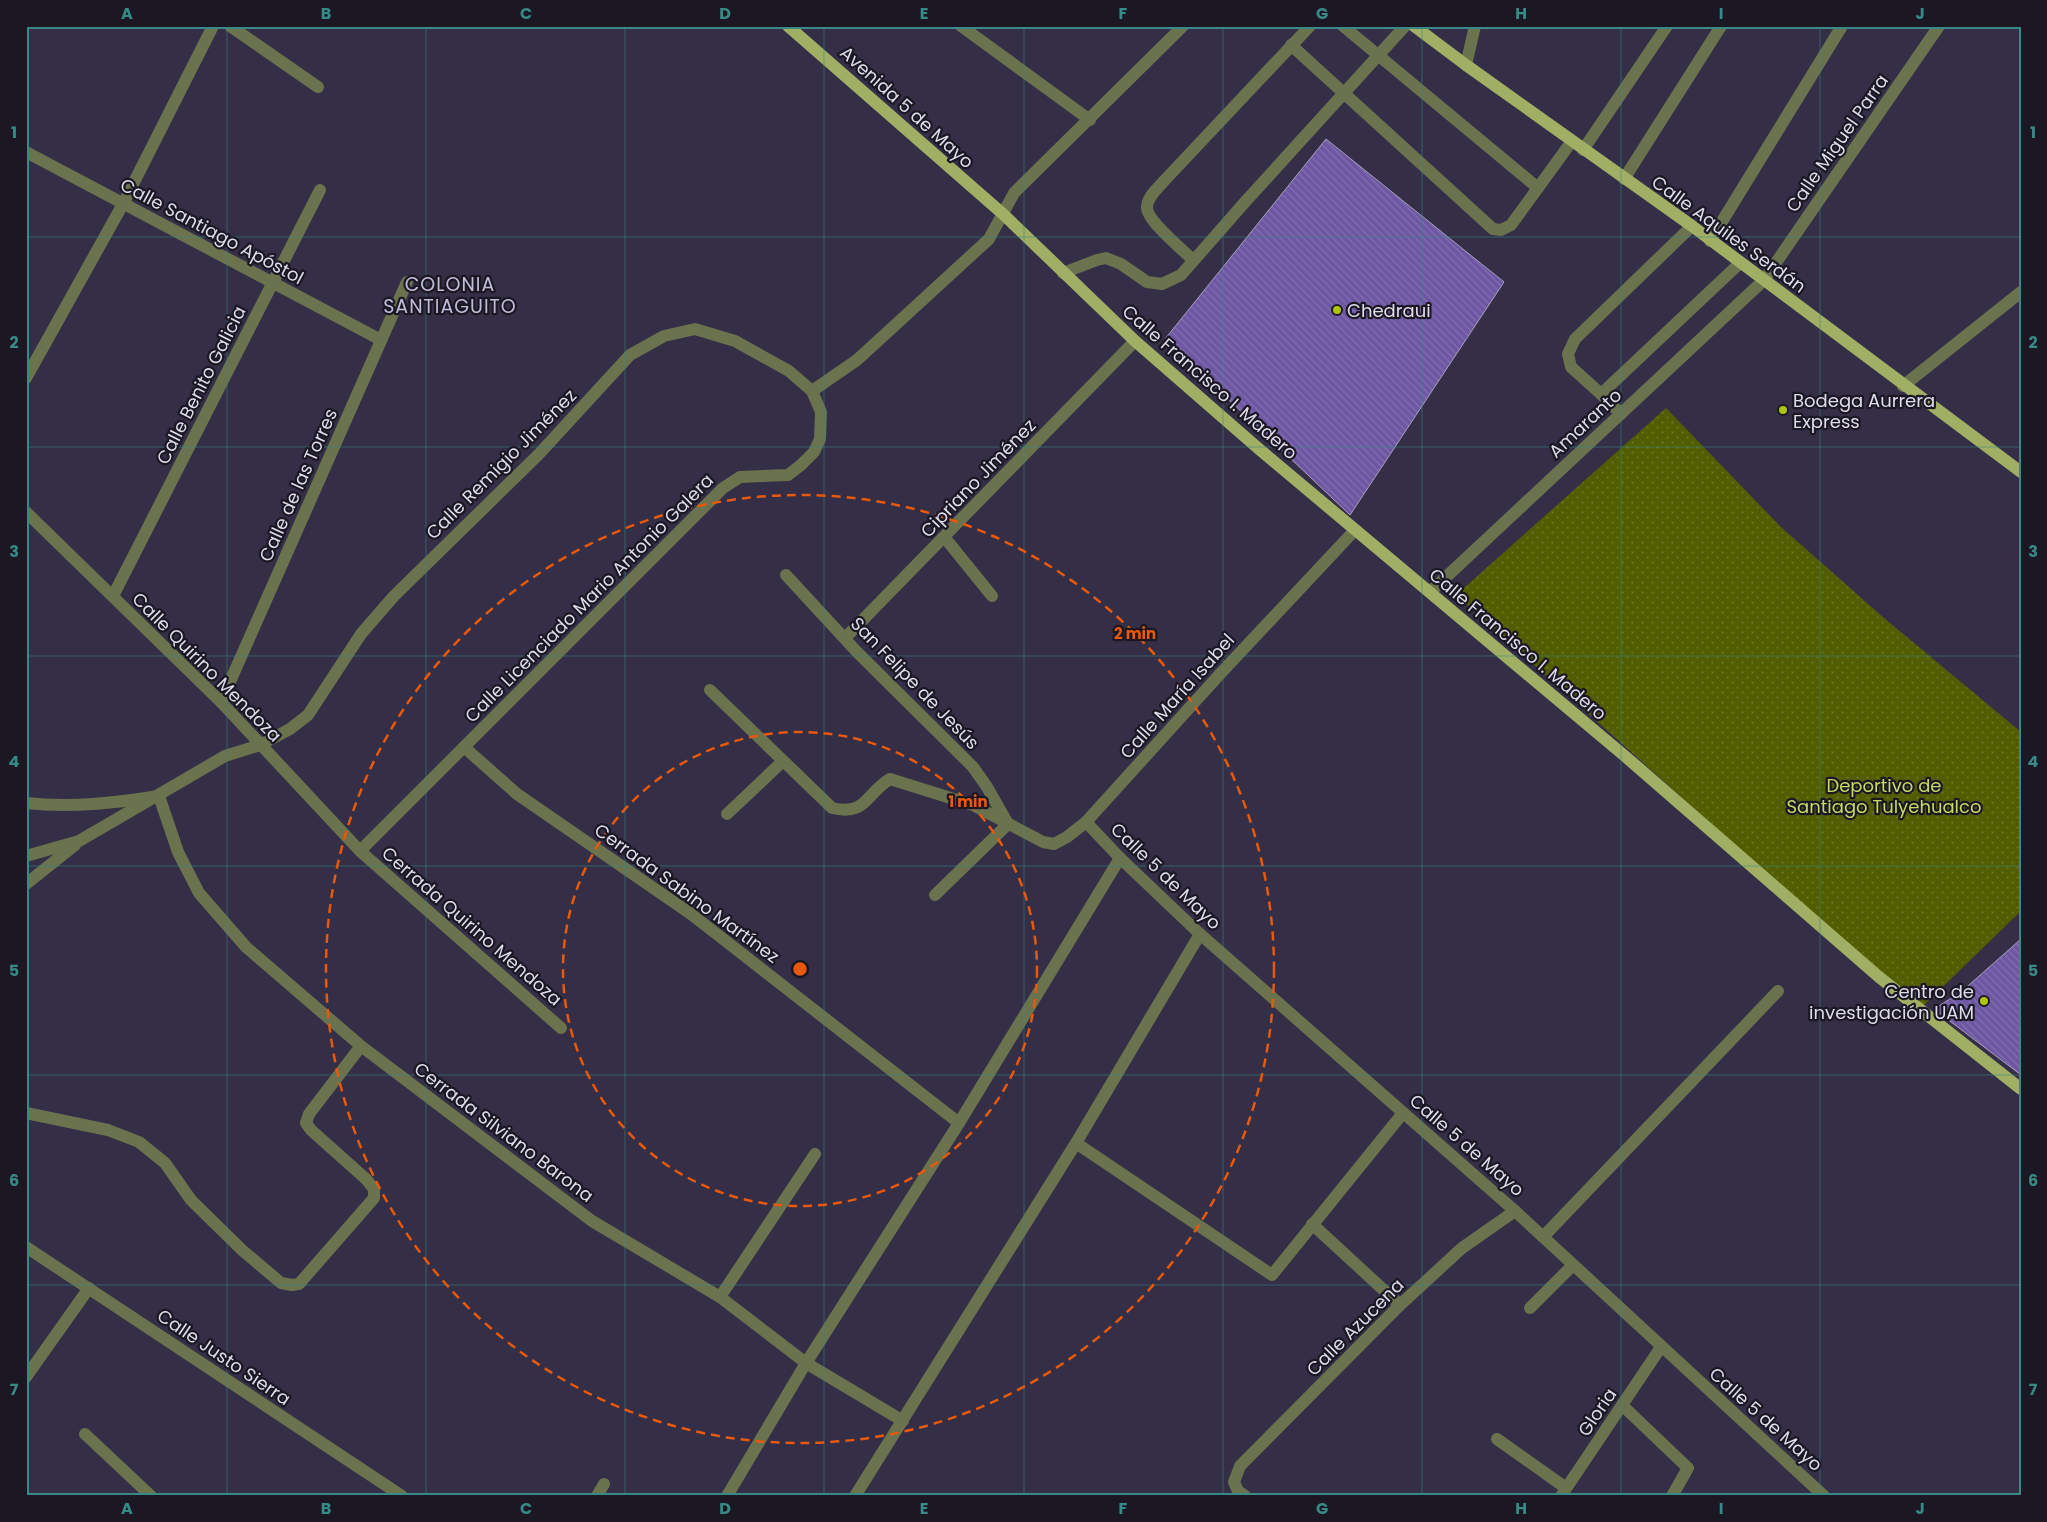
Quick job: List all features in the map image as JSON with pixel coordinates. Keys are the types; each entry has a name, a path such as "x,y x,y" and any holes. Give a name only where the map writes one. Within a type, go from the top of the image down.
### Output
{"main road":[{"name":"Calle Aquiles Serdán","path":"1414,26 1583,150 1692,226 1903,386 2021,472"},
{"name":"Avenida 5 de Mayo","path":"795,28 1003,214"},
{"name":"Calle Francisco I. Madero","path":"1003,214 1135,341 1355,530 1626,757 1879,977 2021,1089"}],"street":[{"path":"26,378 123,204 213,26"},
{"path":"230,26 318,87"},
{"path":"961,26 1090,120"},
{"path":"812,391 857,360 989,239 1014,193 1183,26"},
{"path":"1193,260 1150,218 1146,209 1148,200 1310,26"},
{"path":"1343,26 1538,188"},
{"path":"1063,273 1106,258 1121,264 1147,282 1162,284 1181,275 1405,26"},
{"path":"1466,65 1475,26"},
{"path":"1583,150 1667,26"},
{"path":"1624,179 1721,26"},
{"path":"1710,241 1842,26"},
{"name":"Calle Miguel Parra","path":"1764,280 1939,26"},
{"path":"1291,45 1493,229 1501,230 1511,225 1572,141"},
{"name":"Calle Santiago Apóstol","path":"26,152 381,340"},
{"name":"Calle Benito Galicia","path":"112,596 320,190"},
{"path":"1621,414 1571,367 1568,354 1575,339 1692,226"},
{"path":"1601,394 1740,263"},
{"name":"Amaranto","path":"1430,592 1764,280"},
{"name":"Calle de las Torres","path":"221,702 407,282"},
{"path":"1903,386 2021,292"},
{"name":"Calle Remigio Jiménez","path":"79,841 225,756 260,745 290,729 308,715 366,627 433,557 539,454 630,355 664,336 695,329 735,341 789,371 812,391"},
{"name":"Cipriano Jiménez","path":"845,638 945,538 1135,341"},
{"name":"Calle Licenciado Mario Antonio Galera","path":"360,851 722,488 740,477 788,475 814,452 820,439 821,412 812,391"},
{"name":"Calle Quirino Mendoza","path":"26,512 221,702 360,851"},
{"name":"Calle María Isabel","path":"1008,824 1043,842 1054,844 1086,822 1220,674 1355,530"},
{"path":"945,538 992,596"},
{"name":"San Felipe de Jesús","path":"786,575 972,767 987,787 1008,824"},
{"path":"710,690 832,808 846,811 860,807 881,784 890,779 973,805 1008,824 935,896"},
{"name":"Cerrada Sabino Martínez","path":"464,747 517,794 691,914 959,1123"},
{"path":"726,814 783,761"},
{"path":"26,803 58,806 106,804 159,796"},
{"name":"Cerrada Silviano Barona","path":"159,796 178,852 199,893 246,947 361,1046 592,1220 720,1296 806,1363 903,1421"},
{"name":"Calle 5 de Mayo","path":"1086,822 1120,858 1200,934 1515,1211 1824,1496"},
{"path":"26,856 79,841"},
{"path":"26,884 79,841"},
{"name":"Cerrada Quirino Mendoza","path":"360,851 561,1028"},
{"path":"727,1496 806,1363 959,1123 1120,858"},
{"path":"855,1496 1076,1142 1200,934"},
{"path":"1543,1237 1778,991"},
{"path":"26,1113 108,1130 139,1142 165,1163 191,1200 242,1250 281,1283 299,1284 374,1198 374,1189 366,1179 311,1130 306,1123 308,1114 361,1046"},
{"path":"1076,1142 1272,1275 1403,1113"},
{"path":"720,1296 815,1154"},
{"name":"Calle Azucena","path":"1245,1496 1238,1491 1234,1482 1240,1466 1400,1305 1462,1248 1515,1211"},
{"path":"1312,1224 1400,1305"},
{"name":"Calle Justo Sierra","path":"26,1247 402,1496"},
{"path":"1530,1308 1572,1265"},
{"path":"26,1377 89,1288"},
{"name":"Gloria","path":"1564,1492 1661,1347"},
{"path":"1623,1406 1688,1468 1672,1496"},
{"path":"85,1434 151,1496"},
{"path":"1497,1439 1564,1492"},
{"path":"597,1496 604,1484"}],"green space":[{"name":"Deportivo de Santiago Tulyehualco","path":"1666,408 1781,527 1884,618 2021,732 2021,911 1919,1010 1456,595"}],"building":[{"name":"Chedraui","path":"1326,139 1504,282 1350,515 1165,339"},
{"name":"Centro de investigación UAM","path":"2021,939 2021,1075 1934,1009 1961,992"}],"place":[{"name":"Chedraui","path":"1337,310"},
{"name":"Bodega Aurrera Express","path":"1783,410"},
{"name":"Centro de investigación UAM","path":"1984,1001"}],"district":[{"name":"COLONIA SANTIAGUITO","path":"450,295"}]}
